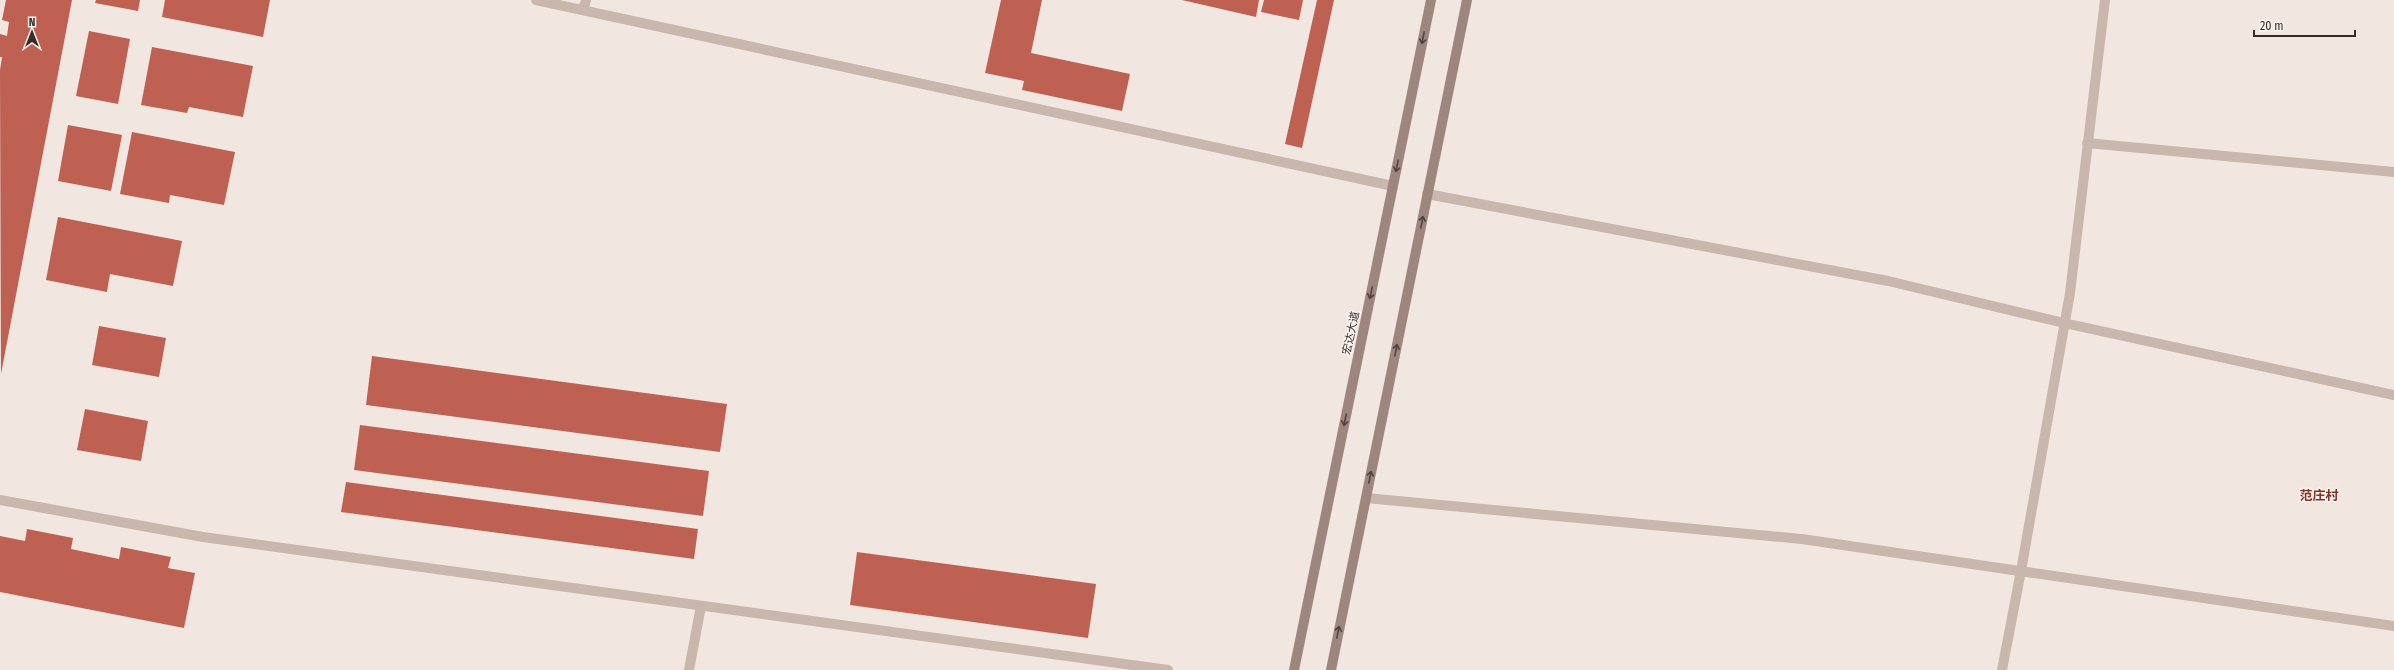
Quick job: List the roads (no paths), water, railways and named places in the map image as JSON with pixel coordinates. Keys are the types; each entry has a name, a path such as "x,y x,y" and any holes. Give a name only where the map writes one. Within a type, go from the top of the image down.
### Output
{"main road":[{"name":"宏达大道","path":"1294,670 1431,0"},
{"path":"1331,670 1467,0"}],"street":[{"path":"536,0 584,5 1393,186"},
{"path":"2002,670 2021,572 2070,293 2105,0"},
{"path":"2087,143 2394,172"},
{"path":"1428,194 1888,281 2064,323 2394,395"},
{"path":"1366,498 1802,539 2394,626"},
{"path":"0,500 203,537 1168,670"},
{"path":"689,670 702,606"}],"district":[{"name":"范庄村","path":"2319,495"}]}
